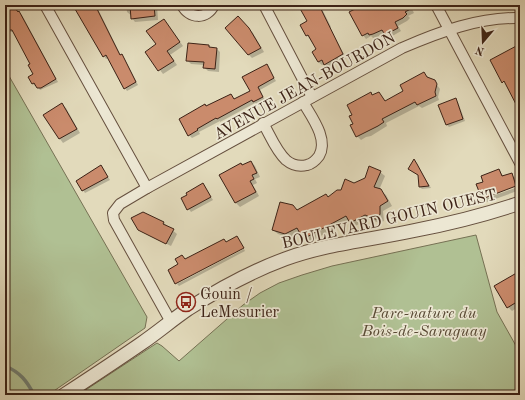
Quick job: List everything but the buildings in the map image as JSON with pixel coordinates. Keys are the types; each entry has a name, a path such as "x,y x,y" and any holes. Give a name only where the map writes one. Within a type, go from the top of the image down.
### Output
{"street":[{"path":"45,5 147,188"},
{"path":"182,5 188,13 193,16 199,16 210,12 214,5"},
{"path":"263,124 280,152 287,161 293,165 298,166 309,164 318,157 321,152 322,140 315,124 308,99 264,5"},
{"path":"436,5 520,164"},
{"name":"AVENUE JEAN-BOURDON","path":"171,322 116,225 113,216 114,210 120,204 402,48 435,34 489,20 520,18"},
{"name":"BOULEVARD GOUIN OUEST","path":"64,395 126,354 205,298 236,281 293,256 346,243 412,231 467,218 520,203"}],"green space":[{"path":"5,69 147,317 145,328 48,395 5,395"},
{"name":"Parc-nature du Bois-de-Saraguay","path":"476,235 497,312 520,353 520,395 78,395 157,343 179,361 243,305 260,293 279,283 332,266"}],"waterway":[{"path":"5,366 15,371 29,385 34,395"}],"place":[{"name":"Gouin / LeMesurier","path":"186,302"}]}
